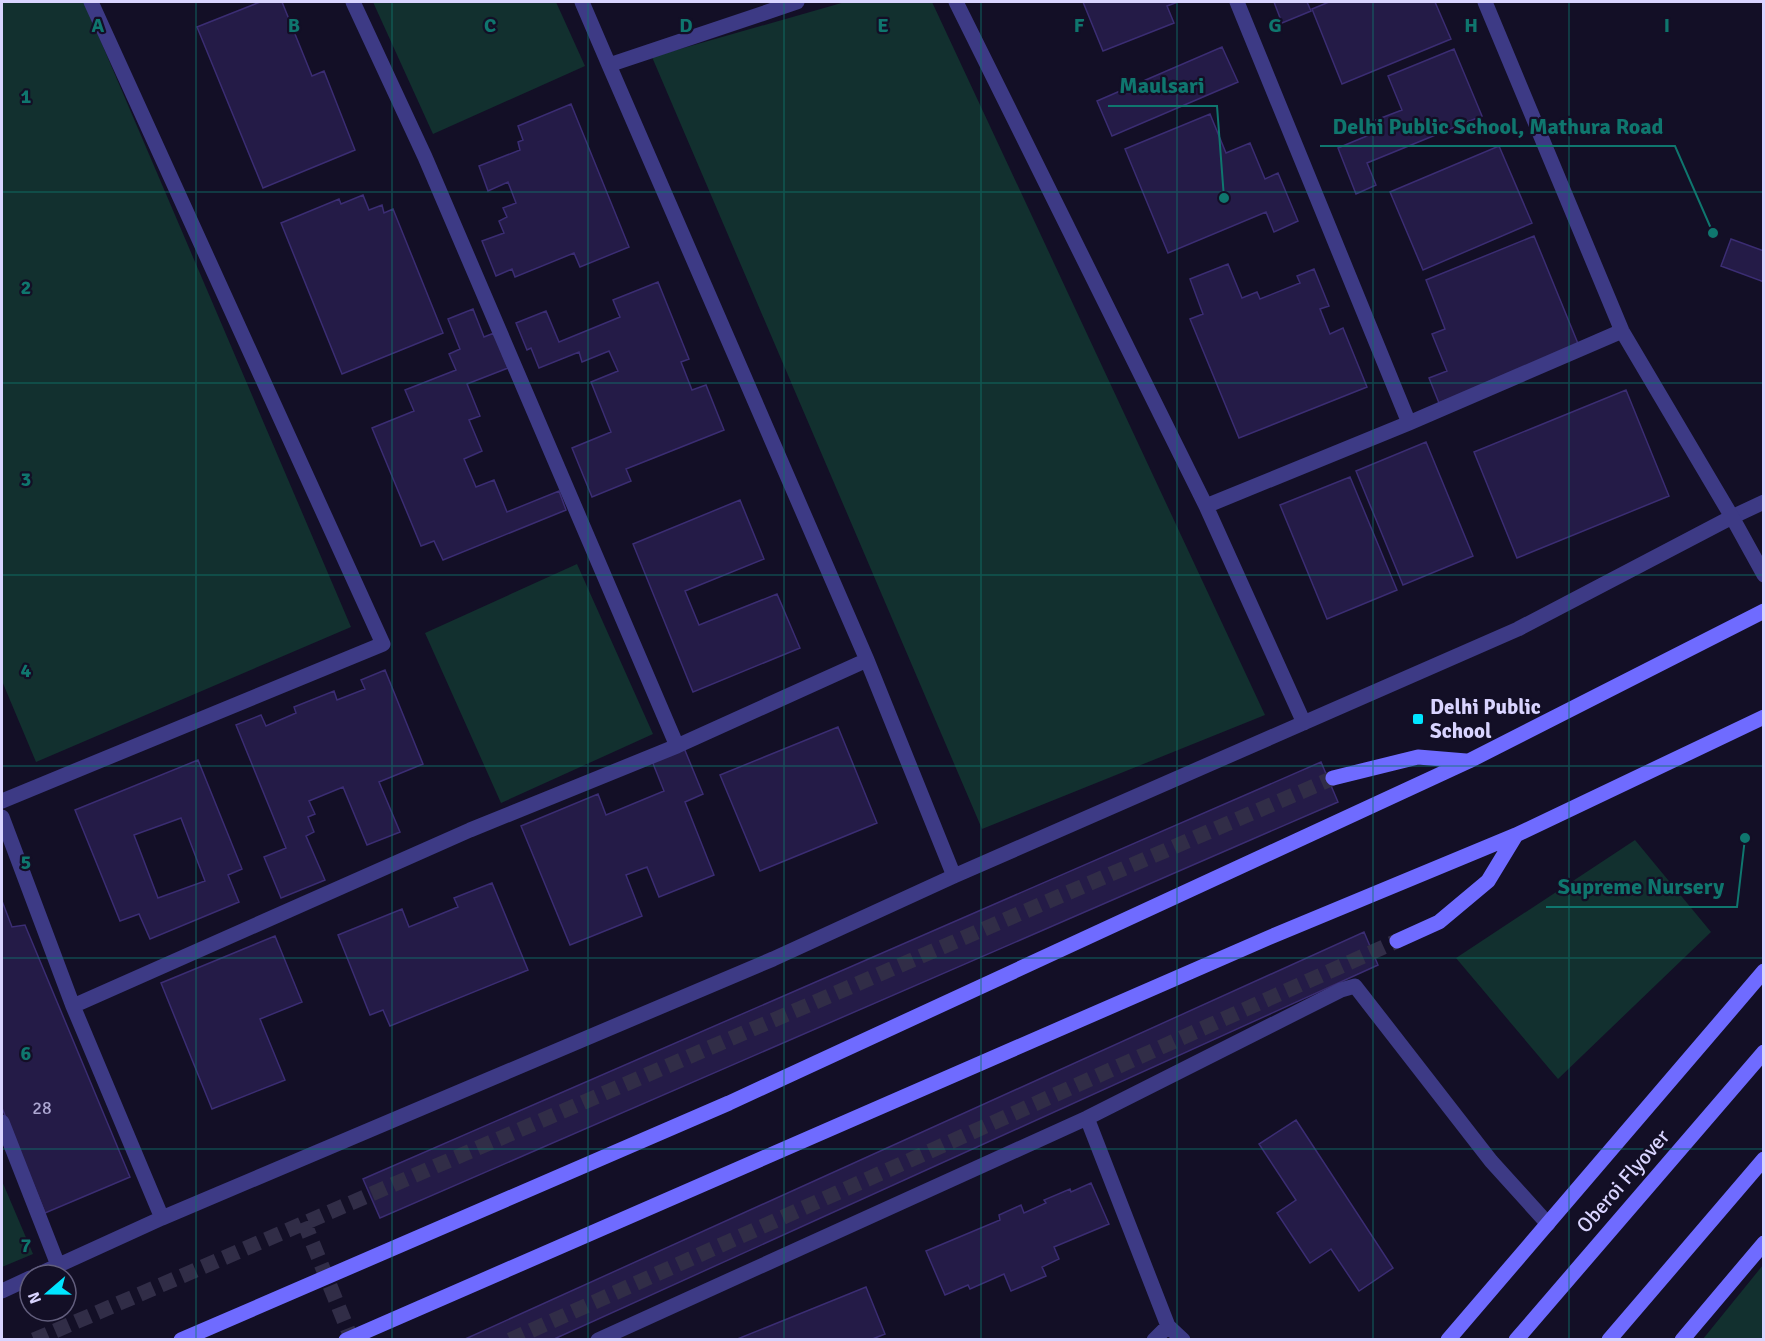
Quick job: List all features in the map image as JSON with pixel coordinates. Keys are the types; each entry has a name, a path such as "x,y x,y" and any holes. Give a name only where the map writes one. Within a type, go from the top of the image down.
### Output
{"main road":[{"path":"181,1340 729,1103 1469,761 1764,611"},
{"path":"345,1340 1268,938 1516,835 1764,717"},
{"path":"1334,778 1418,757 1469,761"},
{"path":"1397,941 1439,922 1488,881 1516,835"},
{"path":"1448,1340 1764,971"},
{"name":"Oberoi Flyover","path":"1516,1340 1764,1052"},
{"path":"1609,1340 1764,1159"},
{"path":"1682,1340 1764,1243"}],"street":[{"path":"2,801 383,644 91,2"},
{"path":"352,2 425,157 677,746"},
{"path":"582,2 867,660 954,876"},
{"path":"609,65 797,2"},
{"path":"956,2 1206,506 1304,723"},
{"path":"1237,2 1408,423"},
{"path":"1485,2 1622,331 1764,575"},
{"path":"1206,506 1408,423 1622,331"},
{"path":"62,1263 162,1218 762,963 954,876 1518,629 1764,502"},
{"path":"73,1005 470,830 677,746 867,660"},
{"path":"2,817 73,1005 162,1218"},
{"path":"598,1340 1087,1118 1341,990 1355,986 1491,1161 1548,1224"},
{"path":"1087,1118 1168,1326 1183,1340"},
{"path":"2,1122 57,1263"},
{"path":"2,1291 18,1284"},
{"path":"1154,1340 1168,1326"}],"green space":[{"path":"2,2 84,2 351,627 36,762 2,681"},
{"path":"373,2 556,2 585,66 433,134"},
{"path":"845,2 932,2 1265,715 982,829 652,57"},
{"path":"577,564 653,734 501,803 425,633"},
{"path":"1635,840 1711,932 1558,1079 1456,958"},
{"path":"2,1181 33,1254 2,1267"},
{"path":"1763,1265 1763,1339 1703,1339"}],"building":[{"path":"260,2 282,2 312,76 324,71 355,150 263,188 197,27"},
{"path":"1083,2 1178,2 1167,6 1174,23 1103,51"},
{"path":"1274,2 1307,2 1311,11 1282,23"},
{"path":"1329,2 1435,2 1451,39 1342,84 1312,9"},
{"path":"1222,47 1238,82 1112,136 1097,101"},
{"path":"1454,49 1482,116 1367,163 1376,185 1356,194 1338,148 1381,130 1376,120 1402,110 1388,76"},
{"path":"571,104 629,247 580,267 574,253 515,277 512,269 496,276 482,241 504,233 499,221 507,217 503,208 516,203 508,182 488,191 479,166 520,150 518,142 523,140 518,126"},
{"path":"1210,114 1226,153 1250,143 1265,179 1278,173 1298,221 1274,232 1266,212 1168,253 1125,149"},
{"path":"1499,146 1532,223 1423,270 1390,192"},
{"path":"363,195 369,210 382,205 384,213 393,209 443,333 342,374 281,223 339,199 341,204"},
{"path":"1534,236 1579,346 1439,403 1429,378 1447,371 1432,334 1445,329 1426,280"},
{"path":"1731,239 1764,251 1764,282 1721,266"},
{"path":"1228,264 1242,298 1257,292 1260,299 1300,283 1297,276 1314,269 1329,306 1320,309 1330,334 1343,328 1367,387 1239,438 1190,319 1203,314 1190,279"},
{"path":"658,282 689,359 681,362 692,390 706,385 724,430 626,469 631,481 592,497 572,448 611,432 591,382 618,371 609,351 582,362 579,352 539,368 531,348 527,350 516,323 546,311 559,342 620,317 613,300"},
{"path":"473,309 484,337 494,333 508,368 467,384 480,416 469,420 482,451 464,459 476,487 494,480 507,512 559,491 566,510 443,560 434,541 421,546 372,428 414,411 405,390 456,370 449,354 460,349 448,319"},
{"path":"1626,390 1669,496 1517,558 1474,452"},
{"path":"1426,442 1473,556 1403,585 1356,471"},
{"path":"1350,477 1397,590 1327,619 1280,505"},
{"path":"740,500 764,559 685,591 699,625 777,594 800,648 693,692 633,544"},
{"path":"385,670 423,764 379,782 400,832 367,845 343,787 309,801 315,814 308,817 314,832 306,836 325,880 281,898 264,857 286,848 236,725 261,715 266,726 296,713 294,707 334,691 337,700 365,689 361,680"},
{"path":"838,727 877,823 760,871 720,775"},
{"path":"684,748 703,794 685,802 714,875 659,897 647,867 626,875 642,916 570,945 521,826 598,794 606,815 664,791 652,761"},
{"path":"198,760 242,869 228,875 239,902 150,939 139,914 120,921 75,810","holes":["181,818 205,881 158,898 134,835"]},
{"path":"1321,762 1338,802 380,1218 363,1179"},
{"path":"492,883 528,970 390,1026 383,1010 370,1015 338,935 402,909 409,927 458,907 454,898"},
{"path":"2,901 12,927 25,925 130,1177 45,1213 2,1108"},
{"path":"1364,932 1378,965 552,1340 463,1340"},
{"path":"275,936 302,1002 260,1019 285,1080 212,1109 161,983"},
{"path":"1296,1120 1393,1268 1359,1291 1331,1249 1310,1263 1277,1213 1296,1200 1259,1144"},
{"path":"1091,1183 1109,1224 1054,1247 1059,1259 1042,1267 1046,1276 1011,1291 1004,1274 970,1289 968,1285 945,1295 926,1251 1000,1220 999,1215 1021,1205 1024,1213 1046,1203 1044,1200"},
{"path":"866,1287 885,1334 870,1340 735,1340"}],"tunnel":[{"path":"34,1340 1333,778"},
{"path":"510,1340 1397,941"},
{"path":"304,1222 352,1340"}],"place":[{"name":"Maulsari","path":"1224,198"},
{"name":"Delhi Public School, Mathura Road","path":"1713,233"},
{"name":"Delhi Public School","path":"1418,719"},
{"name":"Supreme Nursery","path":"1745,838"}]}
